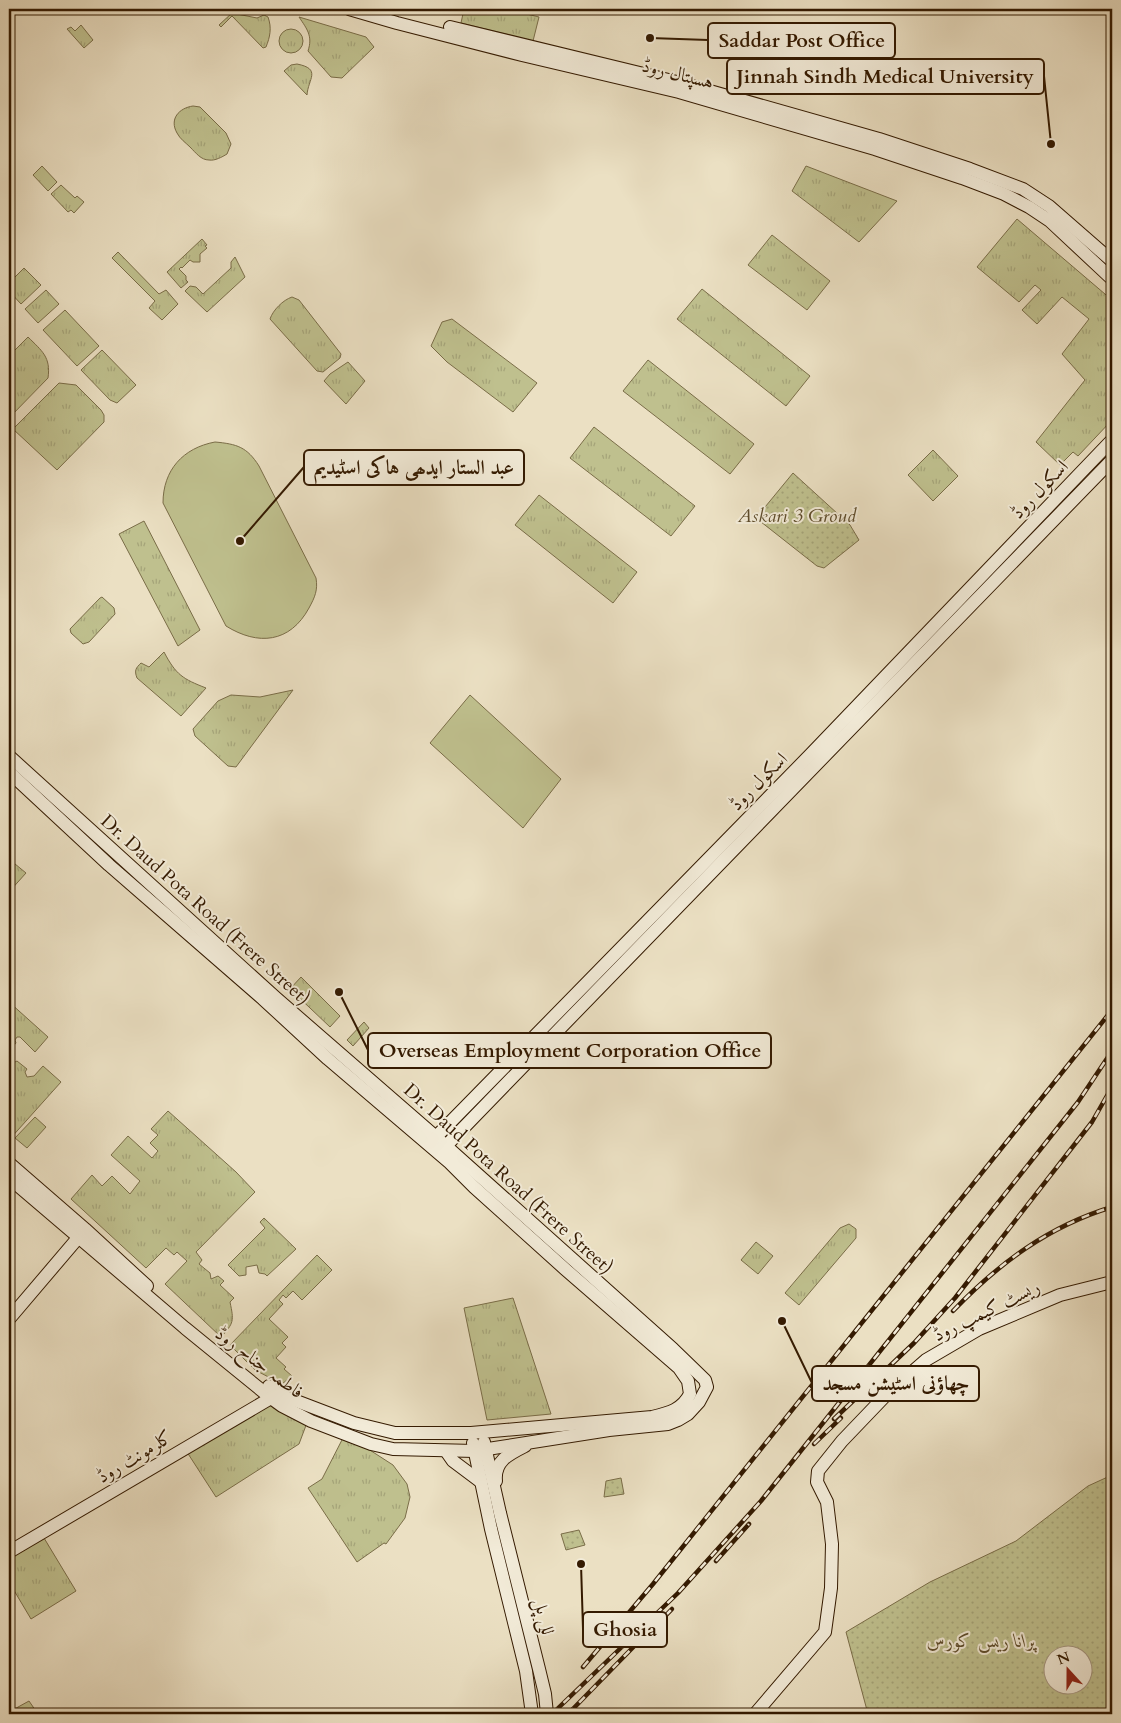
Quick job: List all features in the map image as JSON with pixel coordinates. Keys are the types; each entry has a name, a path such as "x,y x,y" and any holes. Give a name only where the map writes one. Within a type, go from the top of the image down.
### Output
{"main road":[{"name":"ہسپتال روڈ","path":"349,9 503,50 679,92 875,149 962,178 1004,194 1050,221 1112,279"},
{"name":"ہسپتال روڈ","path":"377,9 685,84 879,139 970,169 1023,189 1049,206 1112,261"},
{"name":"اسکول روڈ","path":"442,1150 562,1018 970,597 1112,440"},
{"name":"اسکول روڈ","path":"970,597 1112,460"},
{"name":"Dr. Daud Pota Road (Frere Street)","path":"9,756 442,1150 694,1368 707,1382 706,1392"},
{"name":"Dr. Daud Pota Road (Frere Street)","path":"9,772 109,865 263,999 328,1059 432,1141"},
{"name":"اسکول روڈ","path":"432,1141 562,1018"},
{"name":"Dr. Daud Pota Road (Frere Street)","path":"442,1150 564,1269 680,1368 688,1381 689,1391"},
{"name":"فاطمہ جناح روڈ","path":"9,1163 82,1233"},
{"name":"فاطمہ جناح روڈ","path":"9,1178 82,1233 202,1333 275,1396 282,1406 311,1421 371,1444 393,1449 480,1450 609,1430 668,1424 688,1414 706,1392"},
{"path":"9,1320 82,1233"},
{"name":"ریسٹ کیمپ روڈ","path":"755,1714 825,1632 831,1588 832,1544 827,1502 817,1482 818,1471 842,1441 887,1394 926,1360 979,1329 1060,1295 1112,1282"},
{"name":"فاطمہ جناح روڈ","path":"275,1396 354,1423 395,1433 477,1433 666,1414 674,1411 686,1402 690,1394 689,1391"},
{"name":"کلرمونٹ روڈ","path":"9,1552 275,1396"},
{"path":"477,1433 480,1450 500,1513"},
{"path":"497,1528 500,1513 495,1471 500,1463 509,1455 534,1441"},
{"path":"480,1450 481,1482 497,1528"},
{"path":"446,1451 453,1461 481,1482"},
{"name":"للی پل","path":"497,1528 526,1671 532,1714"},
{"name":"للی پل","path":"497,1528 539,1668 547,1714"}],"green space":[{"path":"464,9 506,9 539,17 533,41 461,23"},
{"path":"232,13 257,18 264,15 268,17 270,32 266,47 263,48 232,16 221,27 219,25"},
{"path":"299,17 366,37 374,47 342,78 331,77 308,51 310,41 307,29"},
{"path":"81,25 93,40 84,48 67,29 71,27 75,31"},
{"path":"291,29 300,32 303,41 300,50 291,53 282,50 279,41 282,32"},
{"path":"291,65 305,66 312,75 307,95 284,71"},
{"path":"193,106 200,107 226,133 231,144 227,154 214,160 204,159 178,135 174,123 177,115 183,109"},
{"path":"42,166 57,182 48,191 33,175"},
{"path":"806,166 897,201 859,242 792,191"},
{"path":"61,185 75,198 77,196 84,202 74,213 71,210 68,212 51,194"},
{"path":"1017,219 1112,300 1112,420 1078,456 1073,452 1060,465 1036,442 1085,380 1062,354 1089,319 1062,297 1037,324 1022,310 1041,290 1035,285 1019,302 977,267"},
{"path":"772,235 830,281 807,310 748,265"},
{"path":"202,239 207,248 200,254 200,262 190,260 179,269 186,276 188,282 181,288 167,272"},
{"path":"118,252 159,294 166,290 178,304 162,320 149,308 155,301 112,258"},
{"path":"235,257 245,277 207,312 185,291 190,286 196,287 203,294 231,268 231,262"},
{"path":"24,268 41,285 21,304 9,291 9,283"},
{"path":"702,289 810,376 786,406 677,319"},
{"path":"46,290 59,304 38,323 25,309"},
{"path":"292,297 299,300 341,354 340,358 323,372 317,371 270,319 273,312 285,300"},
{"path":"65,310 99,346 77,366 43,330"},
{"path":"452,319 537,383 513,412 447,362 431,346 442,322"},
{"path":"28,337 47,359 48,378 9,418 9,356"},
{"path":"102,350 136,385 117,403 110,400 81,370"},
{"path":"648,360 754,444 730,474 623,391"},
{"path":"348,362 365,381 346,404 324,381 330,374"},
{"path":"59,383 76,385 101,410 104,415 104,422 57,470 13,429"},
{"path":"594,427 695,506 671,536 570,458"},
{"path":"215,442 235,445 246,451 255,460 316,578 316,593 301,620 293,628 272,638 250,637 226,626 163,503 167,480 177,462 193,449"},
{"path":"933,450 958,476 933,501 908,475"},
{"name":"Askari 3 Groud","path":"793,473 850,525 859,540 824,568 817,566 756,518"},
{"path":"539,495 637,572 613,603 515,525"},
{"path":"144,521 200,630 178,646 119,534"},
{"path":"102,597 114,608 115,614 89,642 83,644 71,633 70,629"},
{"path":"164,652 176,671 191,682 206,688 181,716 137,678 136,675 136,669 141,663 149,667"},
{"path":"293,690 236,767 228,766 195,736 193,729 218,701 231,695 260,697"},
{"path":"470,695 561,779 523,828 430,743"},
{"path":"9,859 26,873 9,892"},
{"path":"301,977 340,1016 330,1027 290,989"},
{"path":"9,1002 48,1037 35,1052 20,1037 17,1037 16,1043 9,1051"},
{"path":"364,1022 369,1028 353,1046 347,1040"},
{"path":"9,1055 10,1060 17,1061 27,1069 25,1072 27,1077 34,1076 43,1066 61,1082 9,1140"},
{"path":"168,1111 236,1172 255,1192 196,1252 202,1260 199,1264 210,1273 211,1279 218,1276 224,1281 220,1285 234,1298 230,1302 231,1325 221,1337 165,1284 187,1261 177,1252 174,1255 166,1248 146,1268 71,1199 92,1175 102,1186 112,1176 130,1194 140,1181 111,1155 128,1136 152,1158 158,1151 150,1143 158,1135 151,1129"},
{"path":"35,1117 46,1127 27,1148 15,1138"},
{"path":"264,1218 296,1249 267,1276 259,1273 257,1265 246,1267 246,1275 239,1276 228,1265 265,1228 260,1222"},
{"path":"849,1224 856,1229 856,1238 799,1305 785,1293 840,1228"},
{"path":"756,1242 773,1256 758,1274 741,1260"},
{"path":"317,1255 332,1270 302,1300 293,1291 286,1298 283,1295 279,1300 283,1304 269,1319 288,1337 282,1343 286,1347 276,1358 292,1376 282,1384 255,1370 230,1345"},
{"path":"513,1298 551,1414 487,1420 464,1308"},
{"path":"271,1398 308,1420 299,1444 216,1497 185,1449"},
{"path":"345,1434 393,1465 407,1484 410,1497 405,1518 386,1544 384,1543 357,1562 308,1488 322,1479"},
{"name":"پرانا ریس کورس","path":"1112,1475 1112,1714 868,1714 846,1632 930,1582 1016,1541 1088,1486"},
{"path":"621,1478 624,1494 604,1497 606,1481"},
{"path":"579,1530 585,1545 566,1550 561,1534"},
{"path":"41,1533 76,1591 31,1619 9,1582 9,1552"},
{"path":"29,1701 38,1714 9,1714 9,1712"}],"railway":[{"path":"583,1667 653,1584 1112,1010"},
{"path":"552,1714 678,1593 761,1501 1078,1102 1112,1051"},
{"path":"834,1419 914,1343 955,1298 1092,1122 1112,1087"},
{"path":"953,1311 988,1277 1026,1248 1067,1225 1112,1207"},
{"path":"814,1444 841,1418"},
{"path":"716,1561 749,1524"},
{"path":"643,1639 672,1609"},
{"path":"568,1714 646,1634"}],"place":[{"name":"Saddar Post Office","path":"650,38"},
{"name":"Jinnah Sindh Medical University","path":"1051,144"},
{"name":"عبد الستار ایدھی ہاکی اسٹیدیم","path":"240,541"},
{"name":"Overseas Employment Corporation Office","path":"339,992"},
{"name":"چھاؤنی اسٹیشن مسجد","path":"782,1321"},
{"name":"Ghosia","path":"581,1564"}]}
